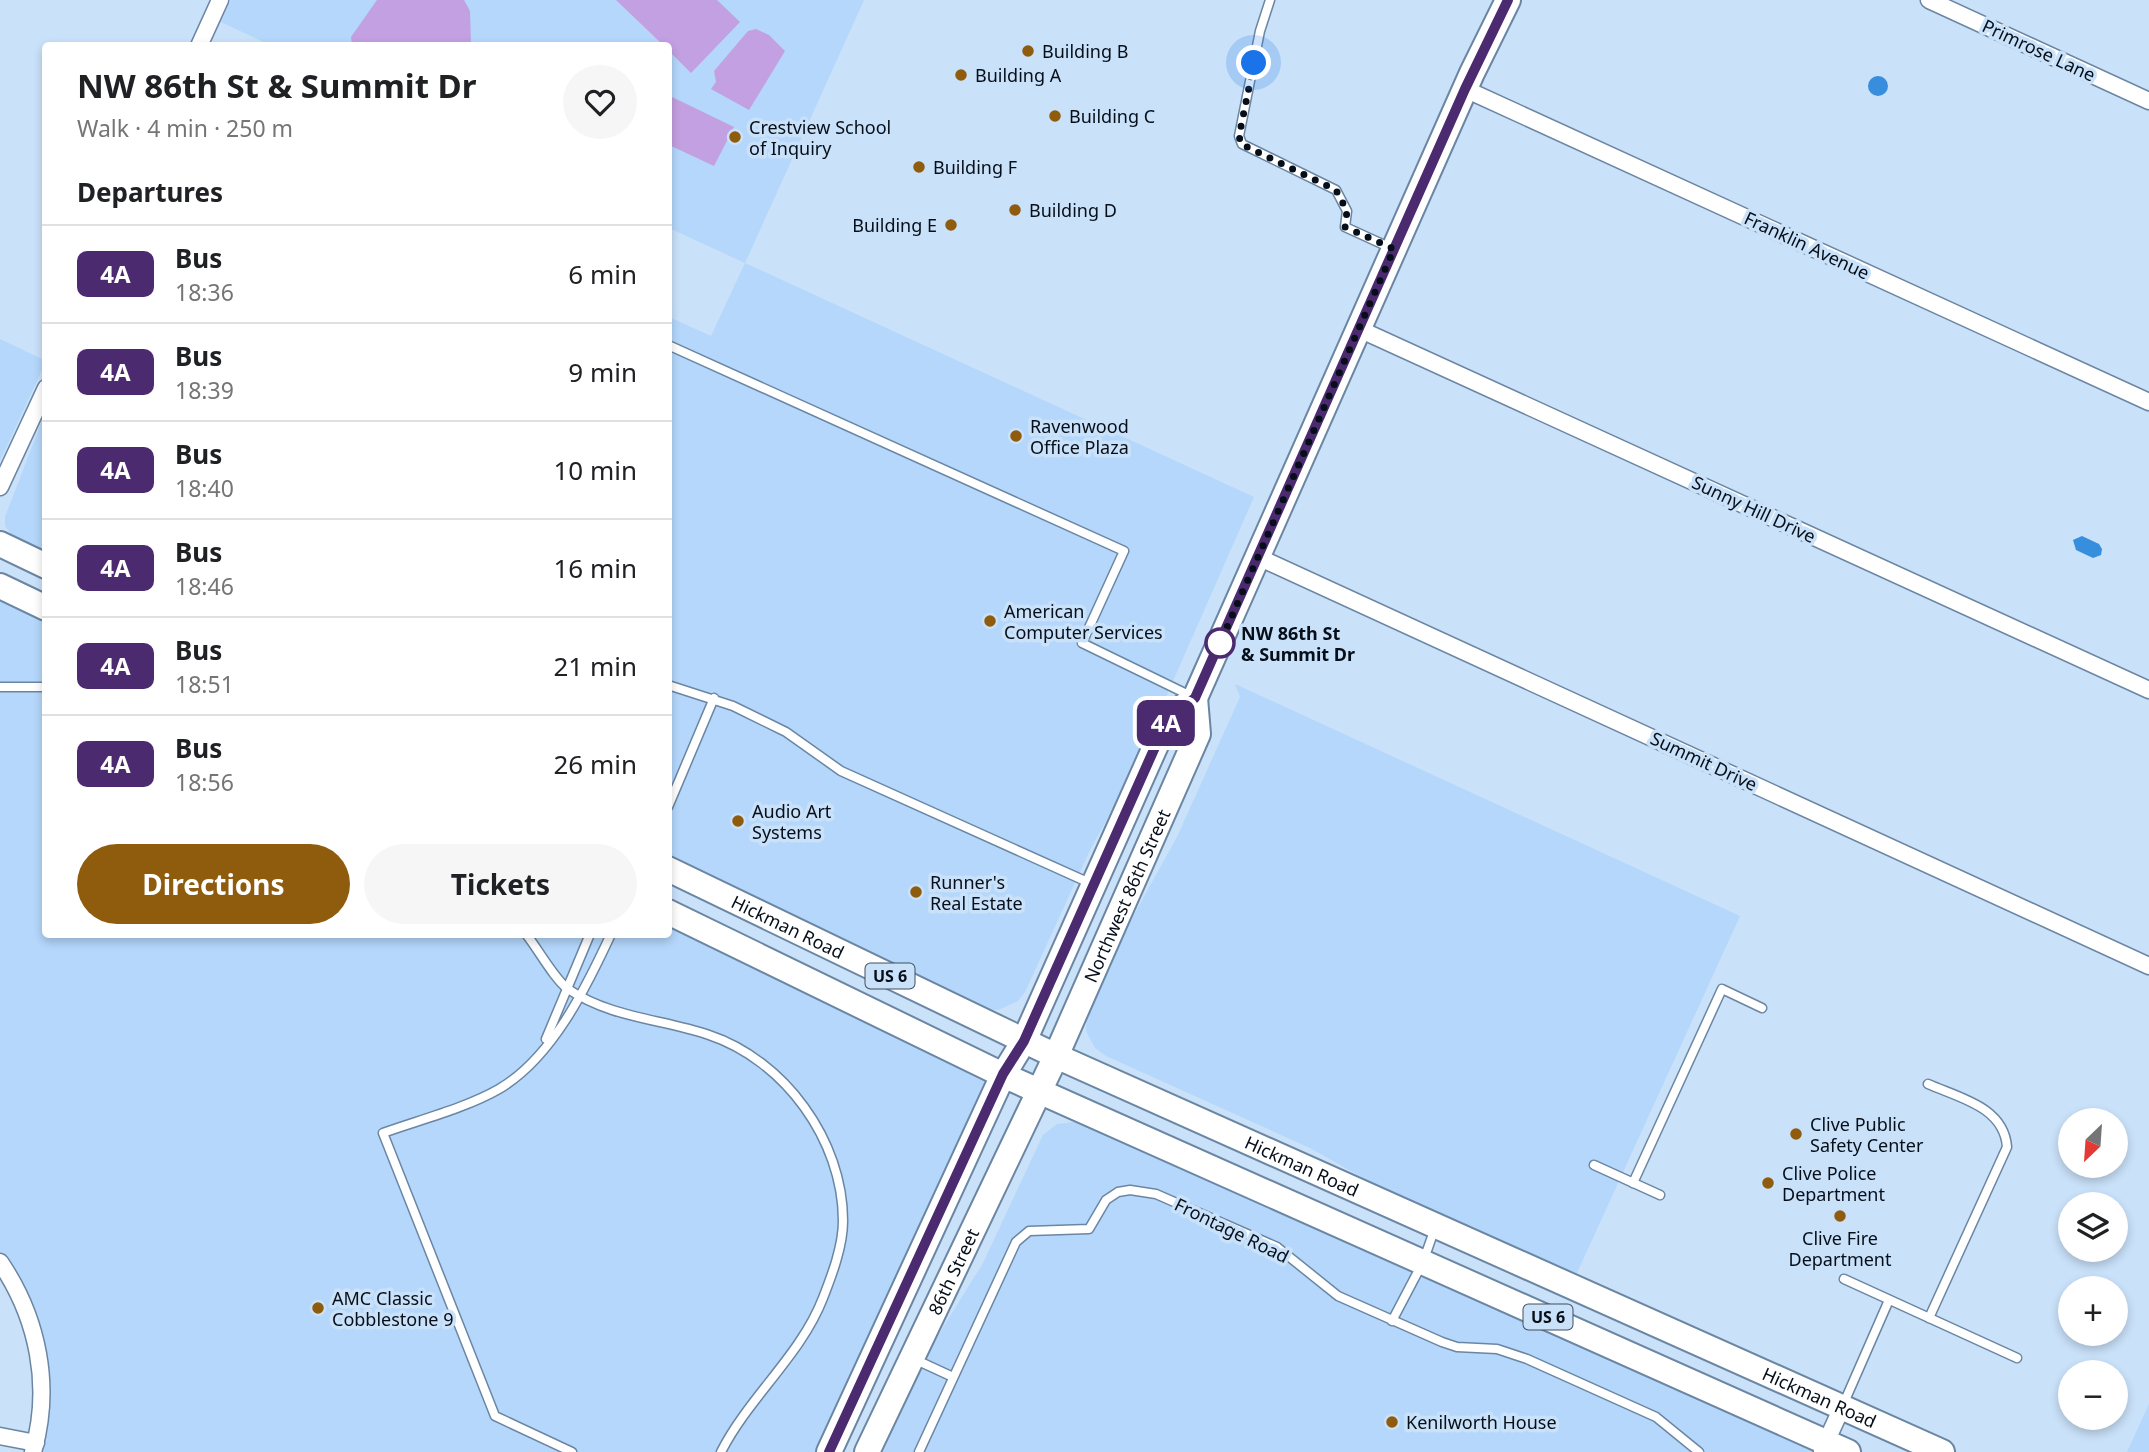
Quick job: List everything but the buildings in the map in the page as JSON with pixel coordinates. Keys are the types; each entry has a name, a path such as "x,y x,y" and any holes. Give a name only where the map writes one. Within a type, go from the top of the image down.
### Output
{"main road":[{"name":"Northwest 86th Street","path":"1038,1090 1056,1056 1198,733 1195,698 1465,89 1508,0"},
{"path":"0,544 42,564"},
{"path":"0,586 42,606"},
{"name":"Northwest 86th Street","path":"1003,1074 1024,1041 1168,718 1195,698"},
{"name":"Hickman Road","path":"672,871 1056,1056 1843,1405 1942,1452"},
{"name":"US 6","path":"672,914 1003,1074 1832,1449"},
{"name":"86th Street","path":"829,1452 1003,1074"},
{"name":"86th Street","path":"867,1452 1038,1090"}],"street":[{"path":"201,42 220,0"},
{"name":"Primrose Lane","path":"1929,0 2149,101"},
{"name":"Franklin Avenue","path":"1465,89 2149,402"},
{"name":"Sunny Hill Drive","path":"1359,329 2149,690"},
{"path":"0,487 42,397"},
{"name":"Summit Drive","path":"1258,557 2149,966"},
{"path":"0,1262 21,1297 38,1351 42,1397 34,1448 0,1436"},
{"path":"1832,1449 1843,1405"}],"lane":[{"path":"1270,0 1260,31 1239,136 1241,144 1336,190 1347,211 1345,227 1394,249"},
{"path":"672,347 1124,551 1082,643 1195,698"},
{"path":"672,686 714,698 786,732 841,771 1094,884"},
{"path":"0,687 42,687"},
{"path":"672,798 714,698"},
{"path":"529,938 567,988 627,1016 706,1034 755,1056 792,1091 824,1141 836,1175 843,1222 823,1299 811,1324 734,1426 721,1452"},
{"path":"541,1051 588,938"},
{"path":"572,1452 495,1416 383,1133 498,1090 520,1073 541,1051 583,996 609,938"},
{"path":"1633,1182 1722,989 1762,1007"},
{"path":"1928,1084 1992,1113 2001,1123 2007,1147 1929,1318"},
{"path":"1594,1165 1660,1195"},
{"name":"Frontage Road","path":"919,1452 1016,1242 1029,1231 1089,1229 1106,1200 1118,1192 1130,1190 1156,1194 1277,1247 1338,1296 1392,1321 1457,1348 1497,1349 1527,1359 1656,1417 1699,1452"},
{"path":"1392,1321 1423,1262 1436,1225"},
{"path":"1844,1279 2017,1358"},
{"path":"1843,1405 1889,1300"},
{"path":"912,1358 953,1377"}],"shaded area":[{"name":"Crestview School of Inquiry","path":"231,0 864,0 745,263 672,229 672,42 264,42 221,22"},
{"path":"377,0 464,0 470,11 471,42 352,42 351,37"},
{"path":"616,0 717,0 740,22 691,73 672,54 672,42 660,42"},
{"path":"756,29 769,35 785,51 749,110 711,89 716,82 714,71 748,31"},
{"path":"672,97 734,127 714,166 672,146"},
{"path":"745,263 1254,497 1132,774 1090,850 1025,992 1018,1001 998,1010 988,1010 672,859 672,318 711,336"},
{"path":"0,339 42,359 42,370 0,461"},
{"path":"42,421 42,553 16,540 5,526 5,517"},
{"path":"0,586 42,607 42,938 672,938 672,913 1003,1075 829,1452 33,1452 41,1370 0,1262"},
{"path":"1235,684 1740,916 1576,1275 1399,1198 1310,1148 1106,1056 1095,1048 1086,1031 1087,1014 1125,931 1177,837 1240,697"},
{"path":"1075,1122 1822,1452 883,1452 934,1342 983,1263 1043,1135 1057,1124"},
{"path":"2149,1404 2149,1452 2127,1452"}],"water":[{"path":"1874,76 1882,76 1888,86 1882,96 1874,96 1868,90 1868,82"},
{"path":"2082,536 2099,544 2101,555 2093,558 2076,550 2073,540"}],"bus line":[{"name":"4A","path":"829,1452 1003,1074 1024,1041 1168,718 1195,698 1465,89 1508,0"}],"place":[{"name":"Building B","path":"1028,51"},
{"name":"Building A","path":"961,75"},
{"name":"Building C","path":"1055,116"},
{"name":"Crestview School of Inquiry","path":"735,137"},
{"name":"Building F","path":"919,167"},
{"name":"Building D","path":"1015,210"},
{"name":"Building E","path":"951,225"},
{"name":"Ravenwood Office Plaza","path":"1016,436"},
{"name":"American Computer Services","path":"990,621"},
{"name":"NW 86th St & Summit Dr","path":"1220,643"},
{"name":"Audio Art Systems","path":"738,821"},
{"name":"Runner's Real Estate","path":"916,892"},
{"name":"Clive Public Safety Center","path":"1796,1134"},
{"name":"Clive Police Department","path":"1768,1183"},
{"name":"Clive Fire Department","path":"1840,1216"},
{"name":"AMC Classic Cobblestone 9","path":"318,1308"},
{"name":"Kenilworth House","path":"1392,1422"}],"route":[{"path":"1220,643 1216,652 1394,249 1345,227 1347,211 1336,190 1241,144 1239,136 1254,63"}]}
